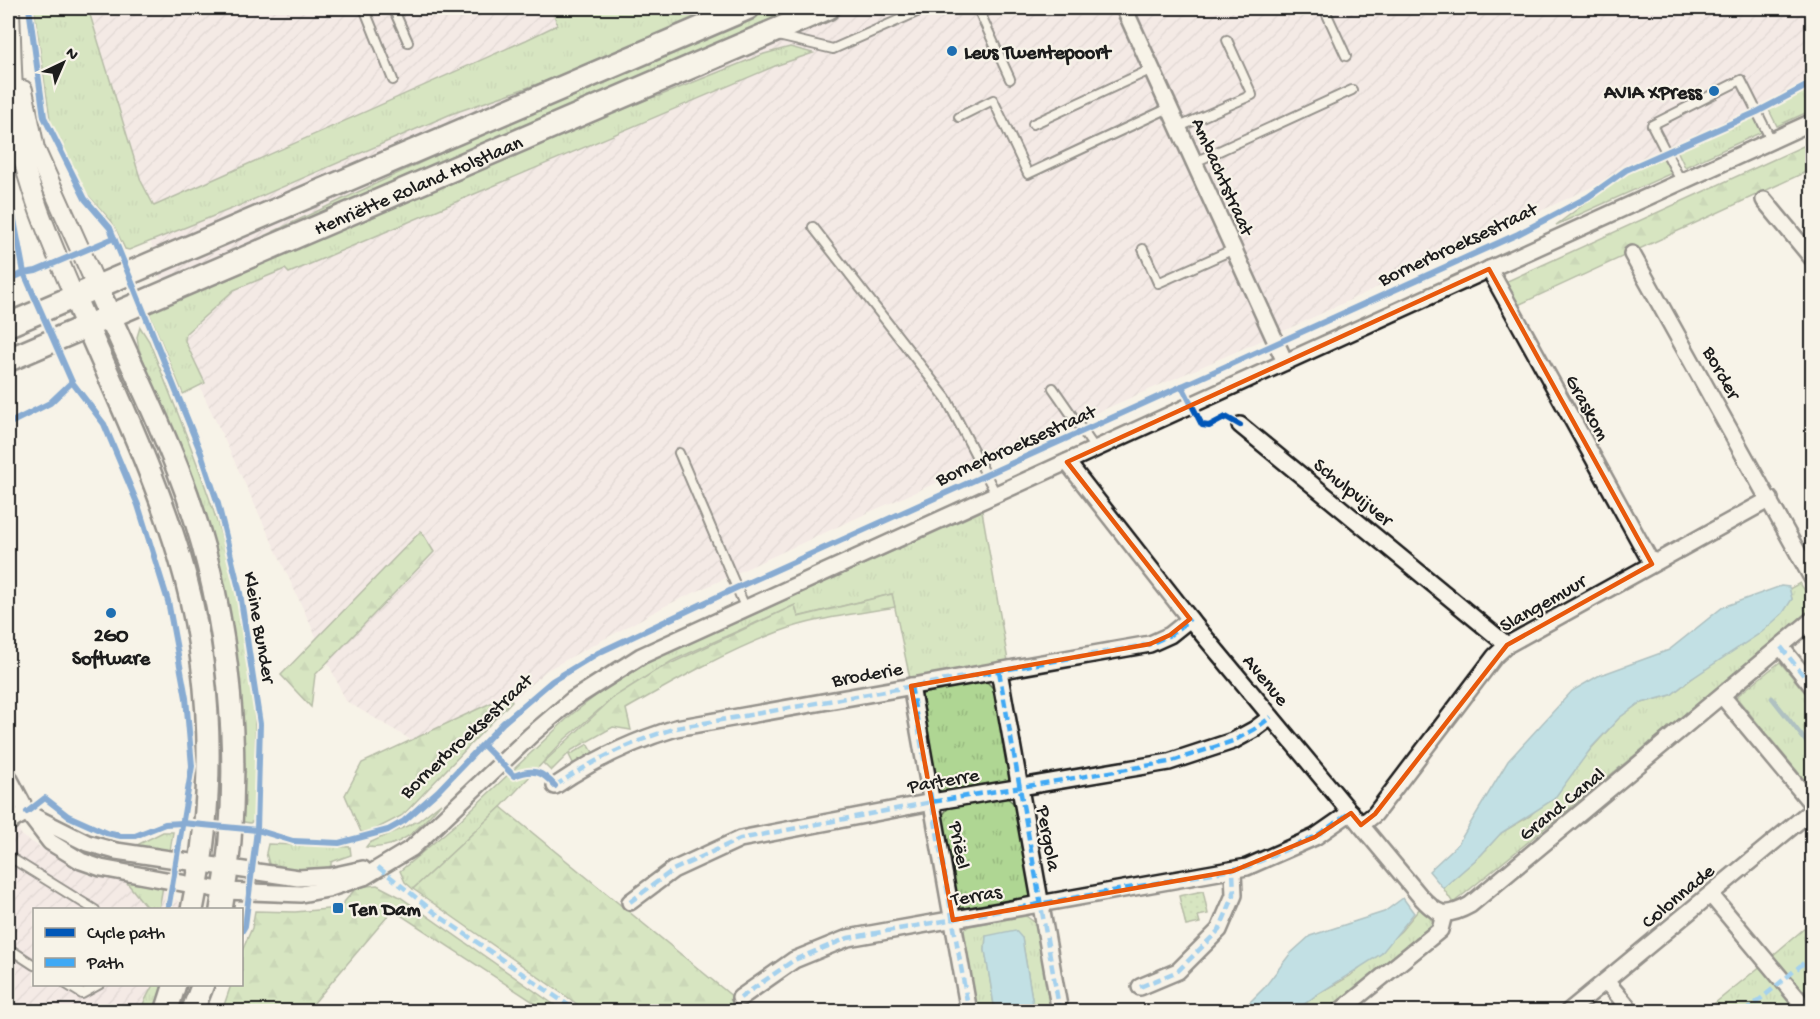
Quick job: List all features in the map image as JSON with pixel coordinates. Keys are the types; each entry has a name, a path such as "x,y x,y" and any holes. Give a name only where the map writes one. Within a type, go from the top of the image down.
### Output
{"main road":[{"name":"Henriëtte Roland Holstlaan","path":"8,325 748,8"},
{"name":"Henriëtte Roland Holstlaan","path":"8,360 828,8"},
{"name":"Kleine Bunder","path":"97,287 178,470 205,554 219,616 230,701 232,793 229,867 223,900"},
{"path":"74,296 140,448 171,532 200,644 207,712 208,761 205,826 192,908"},
{"path":"166,1011 174,986"},
{"path":"192,1011 201,986"}],"street":[{"name":"Ambachtstraat","path":"1124,8 1285,362"},
{"path":"9,9 35,148 97,287"},
{"path":"9,9 14,112 19,140 36,200 74,296"},
{"name":"Bornerbroeksestraat","path":"8,776 27,812 50,842 81,861 197,887 223,900 301,894 328,889 364,877 412,848 531,735 572,700 641,656 1812,122"},
{"path":"1764,200 1812,258"},
{"name":"Border","path":"1632,254 1812,578"},
{"name":"Graskom","path":"1489,269 1652,564"},
{"name":"Schulpvijver","path":"1239,425 1507,645"},
{"name":"Avenue","path":"1067,462 1190,619 1360,825 1432,910 1444,914"},
{"name":"Slangemuur","path":"1360,825 1375,814 1495,656 1507,645 1770,499"},
{"name":"Broderie","path":"555,786 583,768 639,740 676,728 1150,644 1170,635 1190,619"},
{"name":"Grand Canal","path":"1444,914 1456,913 1470,905 1723,697 1812,620"},
{"path":"1781,647 1812,686"},
{"name":"Pergola","path":"999,671 1060,1011"},
{"name":"Priëel","path":"911,686 969,1011"},
{"path":"1723,697 1812,804"},
{"name":"Parterre","path":"630,902 673,870 740,839 932,802 1169,762 1233,741 1271,717"},
{"name":"Colonnade","path":"1568,1011 1812,810"},
{"path":"8,823 27,812"},
{"name":"Bornerbroeksestraat","path":"27,812 87,843 116,851 298,878 331,876 378,867"},
{"name":"Terras","path":"740,998 794,960 848,938 1233,871 1266,861 1315,837 1351,812"},
{"path":"1140,987 1178,971 1219,930 1234,895 1233,871"},
{"path":"1711,895 1809,1011"},
{"path":"1339,1011 1440,930 1444,914"},
{"path":"1606,981 1632,1011"}],"lane":[{"path":"364,8 393,80"},
{"path":"393,8 408,42"},
{"path":"765,34 833,49 926,8"},
{"path":"993,8 980,13 1010,79"},
{"path":"1324,8 1346,56"},
{"path":"1179,127 1252,95 1227,40"},
{"path":"1033,124 1152,69"},
{"path":"1681,182 1652,125 1740,80 1771,140"},
{"path":"1195,162 1352,90"},
{"path":"959,117 993,100 1028,174 1169,108"},
{"name":"Bornerbroeksestraat","path":"813,227 946,398 996,494"},
{"path":"1143,249 1158,283 1234,249"},
{"path":"1053,388 1096,450"},
{"path":"679,453 745,607"},
{"path":"8,856 93,908"},
{"path":"8,948 33,964"},
{"path":"69,986 82,994 96,986"}],"highlighted area":[{"path":"1489,269 1652,564 1507,645 1375,814 1361,825 1351,813 1315,837 1233,871 953,920 911,686 1150,644 1170,635 1190,619 1067,462"}],"shaded area":[{"path":"90,8 1812,8 1812,84 1290,328 874,510 667,605 547,670 445,760 346,701 174,331"},
{"path":"8,812 23,837 88,875 156,885 178,901 181,908 33,908 33,986 166,986 158,1011 8,1011"}],"green space":[{"path":"34,8 88,8 141,181 154,206 526,40 557,25 554,14 572,8 726,8 549,80 451,114 236,207 129,250 125,249 112,222 67,172 51,126"},
{"path":"771,8 808,8 304,225 264,236 531,111"},
{"path":"790,47 813,53 775,66 289,273 285,269 234,290 186,333 185,341 205,383 183,394 148,310 619,105 659,96 764,54"},
{"path":"1812,86 1812,110 1777,126 1768,108"},
{"path":"1753,115 1762,132 1685,167 1677,150"},
{"path":"1812,142 1812,169 1516,306 1503,283"},
{"path":"1664,156 1672,173 1556,225 1626,173"},
{"path":"140,327 149,341 199,469 228,557 239,602 248,647 254,709 255,820 250,823 238,821 237,712 162,408 139,349 137,337"},
{"path":"982,511 1008,661 910,679 892,594 797,617 795,605 672,661 614,697 565,739 501,807 413,889 405,882 400,871 456,824 571,715 628,671"},
{"path":"421,531 434,552 315,675 311,707 281,675"},
{"path":"1800,583 1812,602 1812,611 1453,903 1443,888 1481,855 1501,833 1530,816 1619,718 1638,704 1671,695 1792,599 1789,589"},
{"path":"892,594 895,607 792,627 720,658 626,709 631,730 613,727 572,750 551,771 543,763 614,697 655,671 795,605 798,617"},
{"path":"1780,662 1812,701 1812,789 1736,697"},
{"path":"980,681 987,682 996,691 1011,778 1005,784 943,794 935,783 918,699 925,691"},
{"path":"508,695 512,701 403,815 372,831 361,832 345,795 362,763"},
{"path":"588,744 594,754 574,765 569,755"},
{"path":"1006,797 1017,806 1031,894 1029,898 959,909 942,816 948,808"},
{"path":"441,803 409,836 390,845 366,847 369,843 418,821"},
{"path":"501,807 750,1011 587,1011 413,889"},
{"path":"163,832 173,832 170,851 133,847"},
{"path":"268,844 350,847 351,855 331,862 331,866 310,872 271,871 266,853"},
{"path":"124,879 163,886 159,908 147,908"},
{"path":"377,885 400,897 563,1011 547,1011 393,910 307,1011 222,1011 231,986 243,986 243,949 252,928 255,911 295,912 339,908 357,887"},
{"path":"1203,891 1208,914 1198,916 1200,923 1186,926 1179,896"},
{"path":"1421,907 1434,923 1327,1011 1295,1012 1315,996 1350,976 1401,931"},
{"path":"1026,916 1038,925 1053,1011 1034,1011 1022,938 986,936 985,950 995,1011 975,1011 963,931 969,926"},
{"path":"1812,922 1812,986 1803,993 1772,956"},
{"path":"1762,965 1793,1002 1781,1011 1704,1012"},
{"path":"152,986 165,986 157,1011 139,1012"}],"water":[{"path":"1781,586 1789,587 1792,599 1783,613 1762,632 1671,695 1638,704 1619,718 1592,747 1554,799 1501,833 1481,855 1443,888 1429,871 1458,844 1508,761 1572,691 1598,676 1669,650 1723,607"},
{"path":"1403,898 1414,913 1381,954 1295,1011 1241,1011 1264,988 1290,954 1310,936 1384,912"},
{"path":"1015,930 1022,938 1034,1011 995,1011 985,950 986,936"}],"waterway":[{"path":"1772,698 1812,749"}],"marked path":[{"path":"555,786 614,752 676,728 1150,644 1170,635 1190,619"},
{"path":"1781,647 1812,686"},
{"path":"999,671 1060,1012"},
{"path":"911,686 969,1012"},
{"path":"630,902 673,870 740,839 932,802 1169,762 1233,741 1271,717"},
{"path":"740,998 794,960 848,938 1247,867 1315,837 1351,812"},
{"path":"378,867 439,916 578,1012"},
{"path":"1140,987 1178,971 1219,930 1234,895 1233,871"},
{"path":"1745,1012 1812,956"}],"cycle path":[{"path":"29,8 44,117 85,199 110,228 201,453 218,504 240,593 260,724 257,830 243,929"},
{"path":"27,812 45,798 68,816 106,833 121,836 135,836 165,824 182,823 257,830 293,841 339,843 388,830 404,821 438,791 503,723 552,681 598,653 736,588 1518,234 1588,197 1626,170 1757,112 1812,83"},
{"path":"8,188 24,273 72,382 104,424 138,505 168,601 186,698 192,766 168,908"},
{"path":"8,280 36,271 114,238"},
{"path":"8,424 50,403 72,382"},
{"path":"1182,386 1202,425 1209,426 1226,417 1240,425"},
{"path":"484,746 514,776 537,772 555,786"}],"place":[{"name":"Leus Twentepoort","path":"952,51"},
{"name":"AVIA XPress","path":"1714,91"},
{"name":"2GO Software","path":"111,613"},
{"name":"Ten Dam","path":"338,908"}]}
